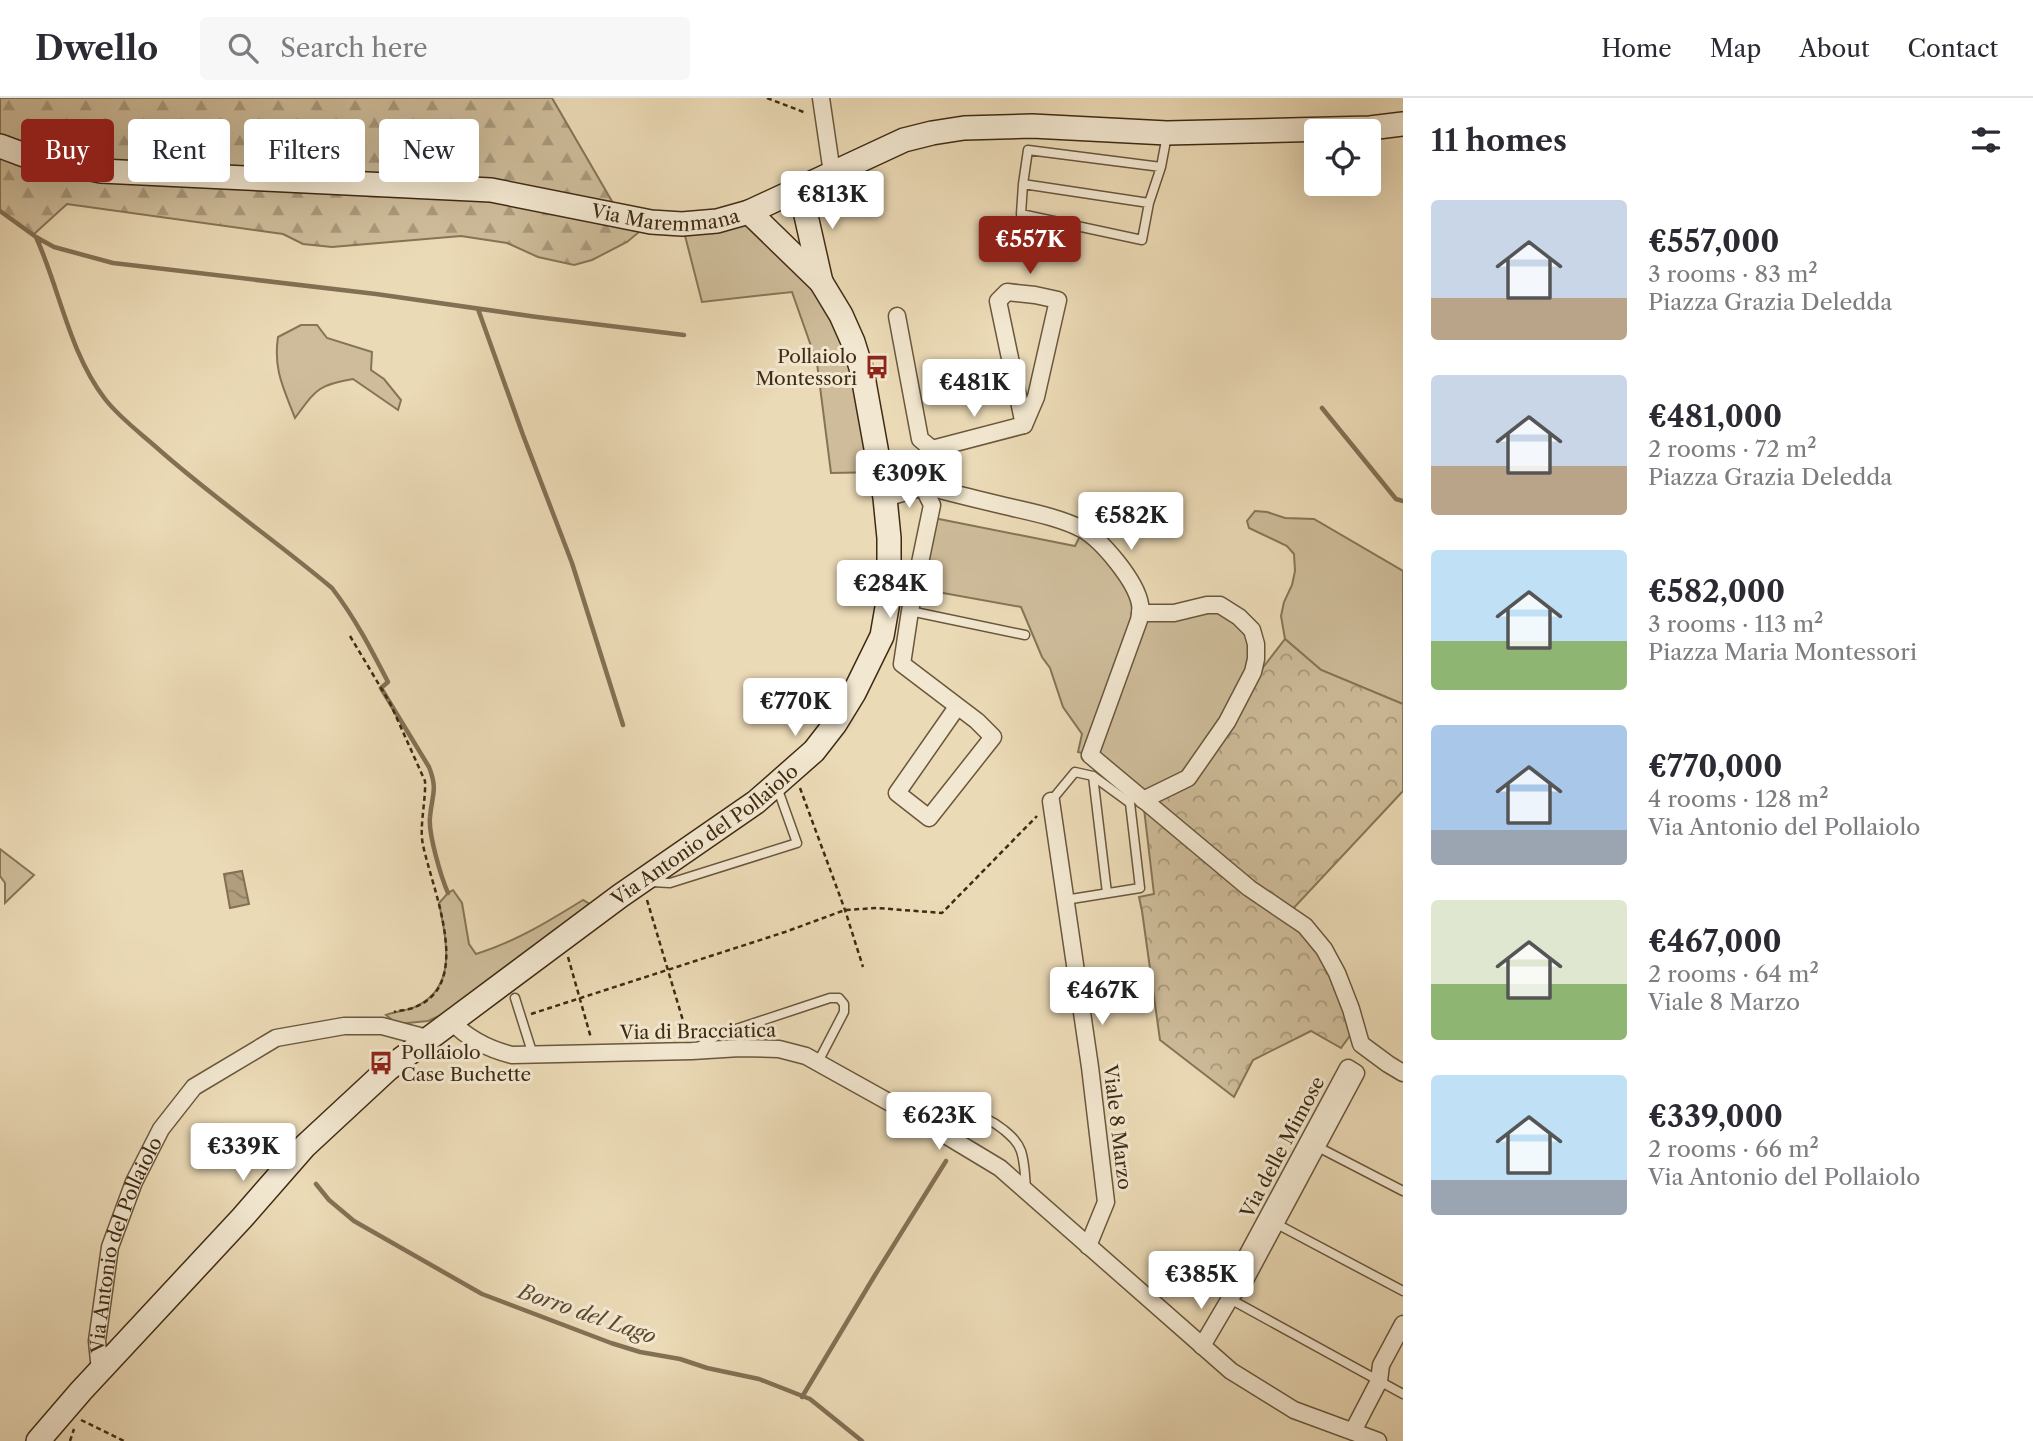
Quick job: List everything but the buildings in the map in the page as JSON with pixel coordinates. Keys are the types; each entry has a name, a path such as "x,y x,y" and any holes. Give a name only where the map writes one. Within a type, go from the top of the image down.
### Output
{"street":[{"path":"821,98 832,173"},
{"name":"Via Maremmana","path":"0,146 27,156 101,171 491,190 651,222 682,224 717,221 749,212 904,140 964,128 1032,126 1167,133 1370,128 1403,124"},
{"name":"Via Antonio del Pollaiolo","path":"800,190 821,282"},
{"name":"Via Antonio del Pollaiolo","path":"38,1441 242,1218 304,1146 391,1066 641,881 756,802 814,751 854,693 882,636 889,596 885,498 862,371 841,315 821,282 749,212"},
{"path":"1007,292 1058,300 1036,397 1024,425 998,301 1007,292"},
{"path":"897,316 920,439 932,449"},
{"path":"932,449 1024,425"},
{"path":"932,449 923,486 932,505 902,664 977,721 993,737 929,818 897,793 957,707"},
{"path":"881,472 923,486 1052,517 1083,530 1101,544 1123,570 1141,605 1139,620 1090,755 1250,888 1305,926 1324,949 1336,973 1351,1009 1361,1044 1403,1073"},
{"path":"885,498 923,486"},
{"path":"1140,613 1174,613 1207,605 1220,605 1239,617 1252,630 1256,643 1256,659 1252,672 1227,722 1188,778 1143,800"},
{"name":"Viale 8 Marzo","path":"1051,801 1088,1055 1106,1202 1088,1246"},
{"name":"Via di Bracciatica","path":"451,1021 461,1031 495,1051 512,1055 740,1048 779,1049 806,1056 1000,1168 1231,1371 1294,1410 1378,1441"},
{"name":"Via Antonio del Pollaiolo","path":"100,1371 97,1341 110,1247 134,1182 161,1129 194,1087 276,1038 344,1026 382,1026 427,1038"},
{"name":"Via delle Mimose","path":"1202,1346 1231,1297 1245,1280 1271,1221 1312,1144"},
{"path":"1353,1432 1378,1381 1381,1365 1403,1324"},
{"path":"1378,1381 1390,1371 1403,1347"}],"lane":[{"path":"1161,167 1028,150 1021,214 1142,240 1149,203 1161,167 1167,133"},
{"path":"1023,184 1149,203"},
{"path":"910,611 1025,635"},
{"path":"1051,801 1075,772 1093,776 1130,803 1140,888 1065,900"},
{"path":"1093,776 1107,893"},
{"path":"641,881 670,883 797,843 785,777"},
{"path":"515,998 533,1055"},
{"path":"692,1051 718,1035 830,998 839,998 844,1004 844,1012 818,1062"},
{"path":"912,1115 962,1110 977,1114 995,1124 1013,1138 1021,1151 1027,1192"},
{"path":"1312,1144 1403,1191"},
{"path":"1271,1221 1403,1292"},
{"path":"1231,1297 1403,1394"}],"path":[{"path":"767,98 824,119"},
{"path":"350,636 390,703 425,781 422,842 439,903 446,941 446,970 440,987 415,1007 386,1015 382,1026"},
{"path":"785,777 845,910 863,967"},
{"path":"521,1017 845,910 877,908 942,913 1051,801"},
{"path":"641,881 692,1051"},
{"path":"564,937 595,1053"},
{"path":"78,1418 124,1441"}],"green space":[{"path":"0,98 552,98 620,215 651,222 627,242 592,260 574,265 538,257 507,243 461,236 332,247 303,244 283,234 67,204 33,235 0,211"},
{"path":"749,212 841,315 881,472 831,473 817,363 792,292 702,302 682,224"},
{"path":"301,325 317,325 327,338 372,352 371,370 384,379 401,400 398,410 353,379 318,390 295,418 281,379 277,349 278,337"},
{"path":"1255,511 1285,518 1314,519 1403,571 1403,704 1321,670 1285,639 1281,616 1295,571 1294,554 1287,546 1249,528 1247,521"},
{"path":"929,517 1075,546 1083,530 1141,605 1207,605 1239,617 1256,659 1188,778 1143,800 1090,755 1078,752 1082,734 1063,707 1050,668 1042,657 1021,607 915,588"},
{"path":"1285,639 1321,670 1403,704 1403,791 1288,914 1305,926 1357,1026 1341,1048 1311,1031 1253,1060 1234,1097 1160,1040 1139,897 1154,894 1143,800 1188,778"},
{"path":"0,849 34,875 5,903 5,883 0,876"},
{"path":"453,890 462,903 469,944 476,954 518,937 583,900 593,906 454,1009 428,1021 397,1024 386,1015 417,1006 439,987 444,974 446,946 439,903"}],"water":[{"path":"242,871 249,904 230,908 224,874"}],"waterway":[{"path":"0,211 54,247 113,263 376,294 684,335"},
{"path":"36,237 82,361 105,399 177,465 332,588 355,622 388,682 381,688 432,775 434,787 431,833 448,893"},
{"path":"478,309 572,563 623,725"},
{"path":"1322,408 1396,499 1403,501"},
{"path":"802,1397 946,1161"},
{"name":"Borro del Lago","path":"316,1184 329,1200 354,1221 482,1294 640,1352 759,1379 810,1399 862,1441"}],"place":[{"name":"Pollaiolo Montessori","path":"877,367"},
{"name":"Pollaiolo Case Buchette","path":"381,1063"}]}
